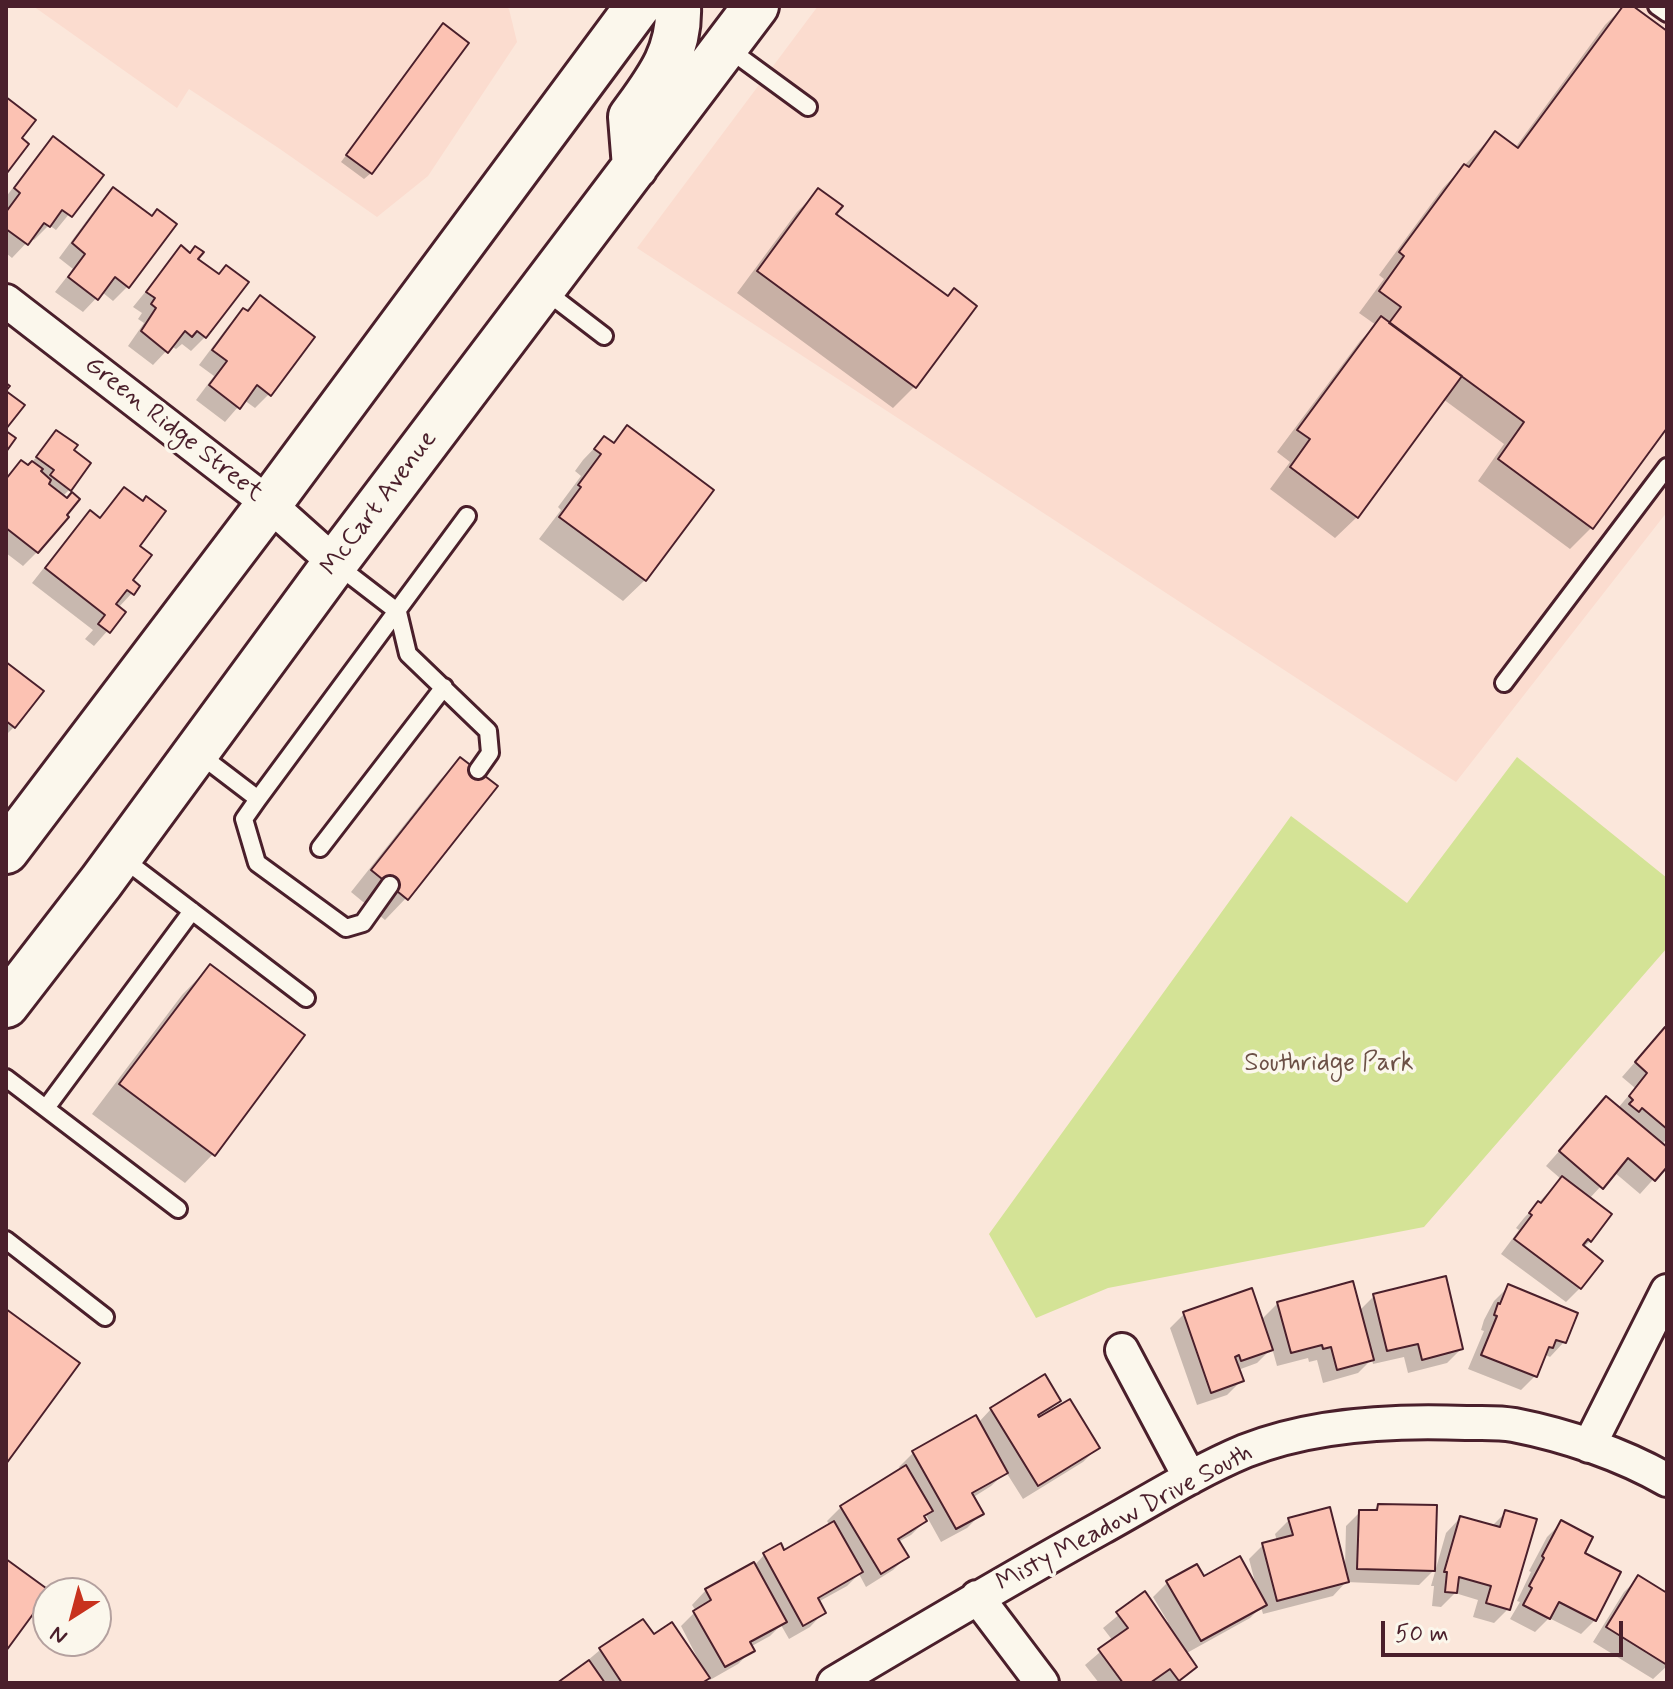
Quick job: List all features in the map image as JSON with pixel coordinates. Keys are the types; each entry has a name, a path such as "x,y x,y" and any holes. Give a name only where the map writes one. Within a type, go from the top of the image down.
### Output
{"main road":[{"path":"12,829 269,504 638,6"},
{"path":"635,167 631,117 663,73 679,30 678,6"},
{"path":"706,6 706,22 726,47"},
{"name":"McCart Avenue","path":"6,1005 756,6"}],"street":[{"name":"Green Ridge Street","path":"6,301 269,504 335,563"},
{"path":"1589,1446 1667,1291"},
{"path":"1122,1350 1190,1478"},
{"name":"Misty Meadow Drive South","path":"834,1683 977,1597 1190,1478 1247,1451 1304,1435 1368,1424 1512,1424 1589,1446 1649,1469 1667,1480"},
{"path":"977,1597 1042,1683"}],"lane":[{"path":"1657,6 1667,13"},
{"path":"726,47 808,107"},
{"path":"543,289 604,336"},
{"path":"1504,683 1667,467"},
{"path":"390,885 363,923 346,928 257,863 244,819 467,516"},
{"path":"335,563 398,612 408,654 488,731 490,753 478,770"},
{"path":"320,848 444,687"},
{"path":"196,752 258,799"},
{"path":"120,856 306,998"},
{"path":"46,1108 192,911"},
{"path":"6,1078 178,1209"},
{"path":"6,1240 105,1317"}],"shaded area":[{"path":"33,6 505,6 509,9 517,42 428,176 377,217 189,89 177,108"},
{"path":"818,6 1667,6 1667,512 1456,782 637,248"}],"green space":[{"name":"Southridge Park","path":"1517,757 1667,878 1667,948 1424,1227 1108,1288 1036,1318 989,1234 1291,816 1407,903"}],"building":[{"path":"1623,6 1633,6 1667,31 1667,428 1593,529 1498,459 1524,422 1389,323 1401,307 1379,291 1404,256 1399,252 1464,164 1469,167 1495,131 1518,148"},
{"path":"443,23 469,43 372,174 346,155"},
{"path":"6,97 36,120 22,138 29,144 7,173"},
{"path":"53,136 104,175 72,217 62,210 50,227 44,223 28,245 6,229 6,212 20,193 14,188"},
{"path":"113,187 152,216 157,209 177,224 129,288 115,277 98,300 68,277 85,254 72,243"},
{"path":"818,188 843,206 836,214 948,296 954,288 977,306 916,388 757,271"},
{"path":"181,245 190,253 195,246 204,252 198,259 219,274 226,265 249,282 206,338 197,331 192,337 185,331 168,353 141,331 156,308 151,304 155,298 146,292"},
{"path":"260,295 315,337 271,396 257,385 240,409 209,385 227,361 212,350 243,308 248,311"},
{"path":"1381,316 1462,376 1358,518 1290,467 1310,439 1297,430"},
{"path":"6,391 25,405 6,429"},
{"path":"627,425 714,490 646,581 559,517 601,454 594,449 604,436 614,443"},
{"path":"56,430 78,445 74,450 91,463 71,491 50,475 54,470 36,457"},
{"path":"6,431 16,438 6,452"},
{"path":"21,460 28,465 32,461 43,469 41,471 51,480 49,484 67,498 72,492 80,499 38,553 6,528 6,479"},
{"path":"124,487 143,501 146,496 166,511 140,546 152,555 133,580 140,586 134,595 127,590 116,604 126,612 110,633 98,624 105,615 45,568 90,510 100,518"},
{"path":"6,662 44,691 15,728 6,721"},
{"path":"460,757 498,786 408,900 371,870"},
{"path":"210,964 305,1035 215,1156 119,1084"},
{"path":"1665,1027 1667,1129 1642,1108 1639,1112 1629,1104 1633,1100 1629,1096 1647,1073 1635,1062"},
{"path":"1606,1096 1667,1147 1667,1167 1655,1181 1628,1158 1603,1189 1559,1151"},
{"path":"1562,1176 1612,1214 1591,1242 1588,1239 1583,1245 1603,1261 1581,1289 1514,1239 1532,1215 1529,1213 1538,1201 1541,1203"},
{"path":"1446,1276 1463,1349 1422,1360 1418,1344 1387,1351 1373,1294"},
{"path":"1353,1281 1374,1360 1337,1370 1331,1347 1323,1349 1322,1345 1291,1353 1277,1302"},
{"path":"1508,1284 1578,1313 1566,1343 1556,1340 1553,1348 1549,1347 1537,1377 1481,1355 1497,1316 1494,1315 1498,1303"},
{"path":"1252,1288 1273,1350 1241,1361 1239,1355 1235,1357 1244,1381 1211,1393 1183,1312"},
{"path":"6,1309 80,1363 6,1464"},
{"path":"1045,1374 1061,1401 1039,1417 1070,1399 1100,1448 1038,1486 990,1408"},
{"path":"976,1415 1008,1473 972,1493 984,1514 956,1529 912,1451"},
{"path":"906,1465 933,1511 924,1516 927,1521 898,1539 909,1557 881,1574 840,1506"},
{"path":"1378,1504 1437,1505 1435,1571 1357,1569 1359,1510 1377,1510"},
{"path":"1330,1507 1349,1582 1277,1601 1262,1543 1293,1535 1288,1518"},
{"path":"1505,1510 1537,1519 1510,1610 1486,1603 1491,1586 1459,1577 1457,1593 1445,1592 1447,1572 1444,1572 1460,1516 1500,1527"},
{"path":"1561,1520 1593,1537 1585,1553 1621,1572 1596,1621 1559,1602 1550,1619 1523,1605 1544,1558 1542,1556"},
{"path":"834,1521 863,1572 818,1598 826,1613 803,1626 763,1553 781,1543 784,1550"},
{"path":"1240,1556 1267,1605 1201,1641 1166,1581 1197,1564 1204,1576"},
{"path":"6,1559 32,1578 32,1616 6,1651"},
{"path":"754,1562 787,1622 750,1642 755,1651 725,1667 693,1611 711,1600 705,1589"},
{"path":"1638,1575 1667,1593 1667,1665 1606,1627"},
{"path":"1145,1591 1197,1667 1179,1681 1170,1669 1150,1683 1123,1683 1098,1649 1128,1628 1116,1612"},
{"path":"643,1619 654,1634 672,1622 710,1678 702,1683 622,1683 599,1648"},
{"path":"589,1660 605,1683 557,1683"}]}
